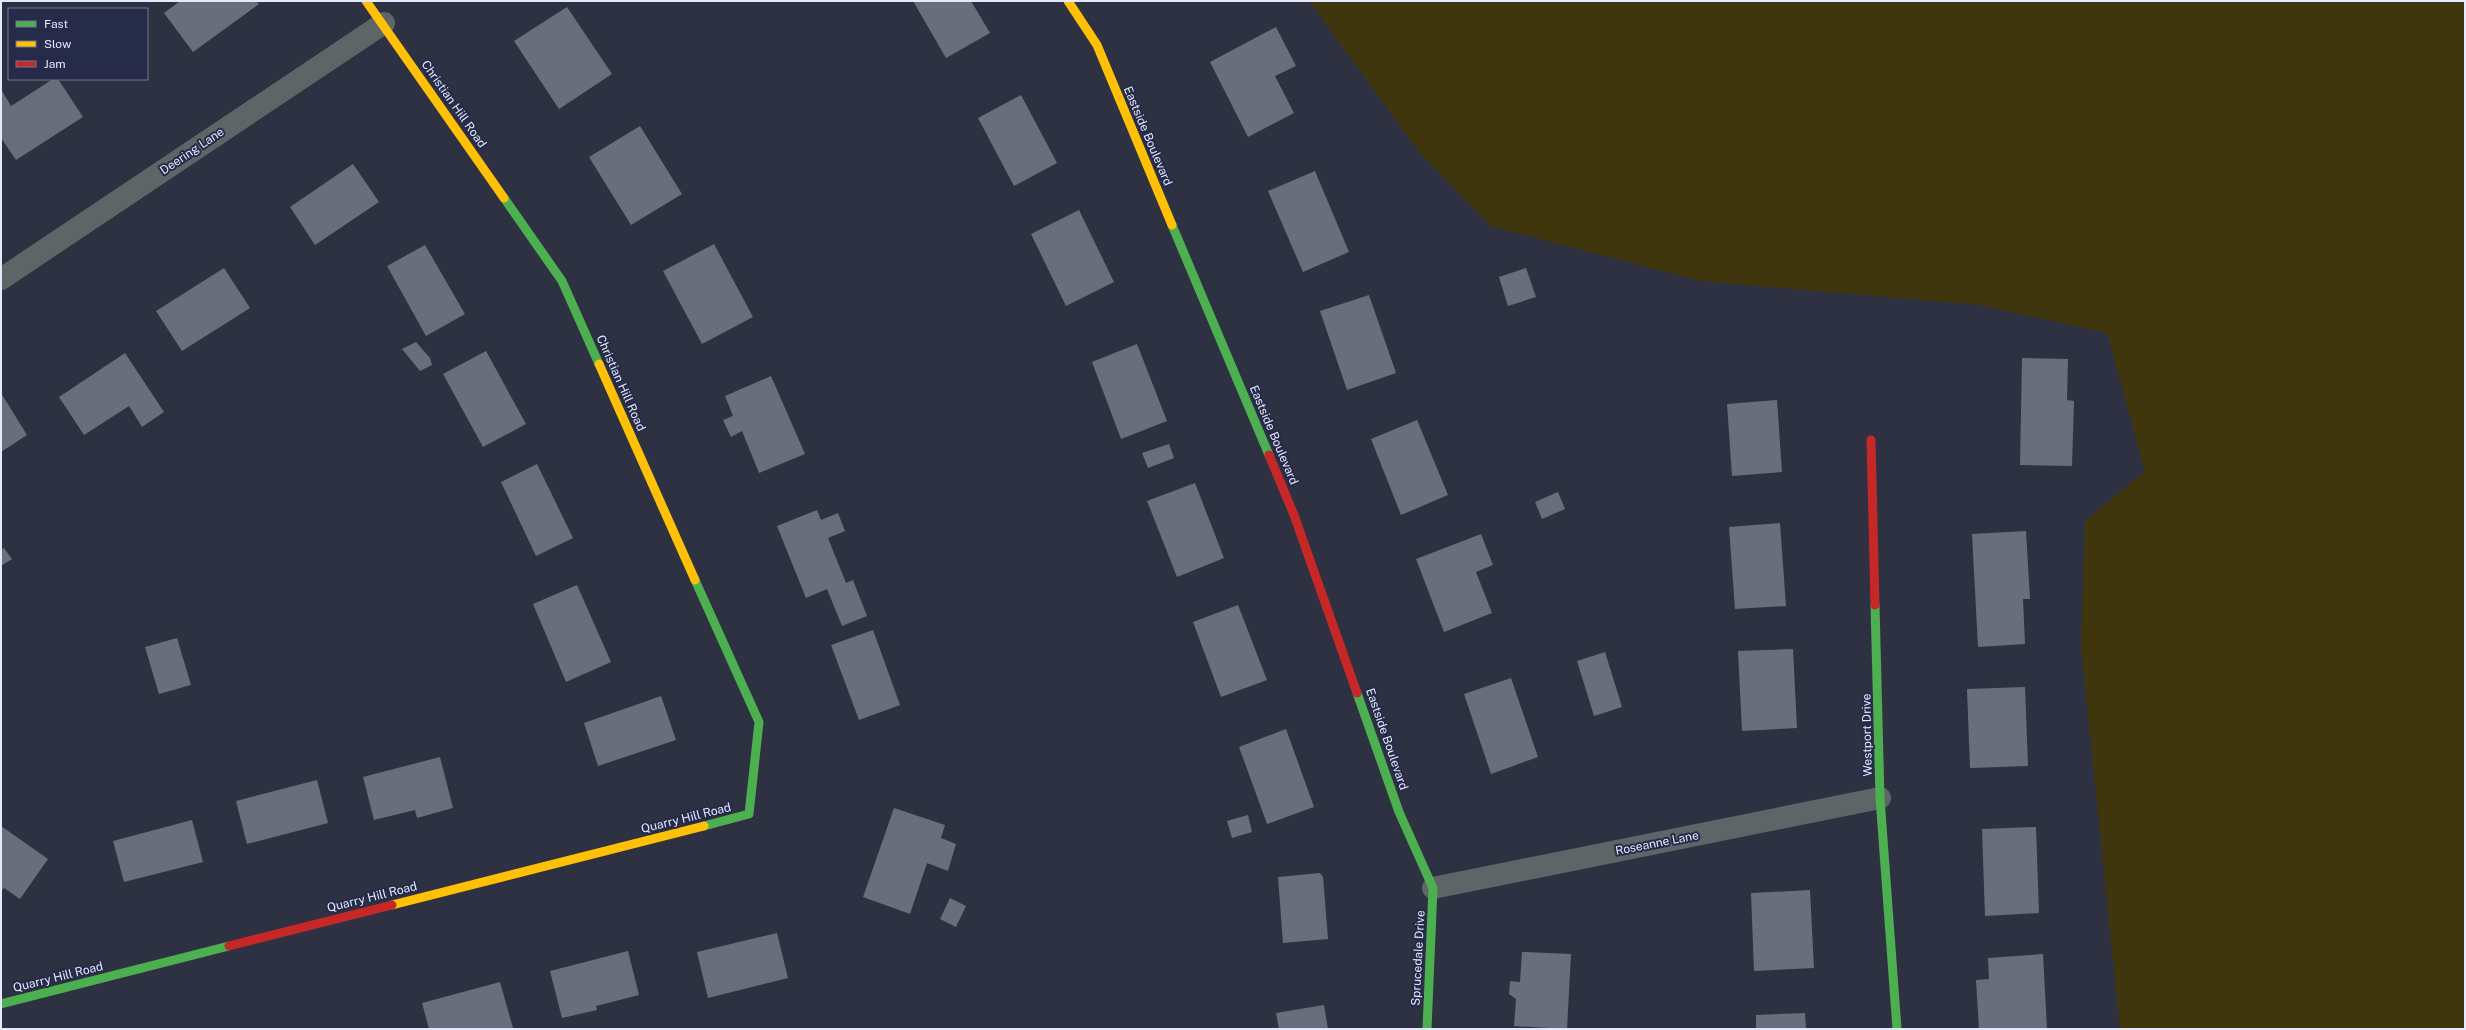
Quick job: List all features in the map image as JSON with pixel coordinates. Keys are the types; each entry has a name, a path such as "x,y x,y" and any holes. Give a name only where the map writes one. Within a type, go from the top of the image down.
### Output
{"street":[{"name":"Christian Hill Road","path":"366,1 384,23 562,281 759,722 749,814"},
{"name":"Eastside Boulevard","path":"1068,1 1097,45 1294,515 1400,812 1433,888"},
{"name":"Deering Lane","path":"1,279 384,23"},
{"name":"Westport Drive","path":"1871,440 1880,798 1897,1029"},
{"name":"Roseanne Lane","path":"1433,888 1880,798"},
{"name":"Quarry Hill Road","path":"1,1004 749,814"},
{"name":"Sprucedale Drive","path":"1426,1029 1433,888"}],"shaded area":[{"path":"1309,1 2465,1 2465,1029 2120,1029 2081,646 2085,521 2145,471 2107,333 1979,305 1700,281 1491,226 1420,153"}],"building":[{"path":"180,1 256,1 259,4 193,52 164,13"},
{"path":"913,1 971,1 990,33 946,58"},
{"path":"567,7 612,74 559,109 514,41"},
{"path":"1276,27 1296,66 1275,76 1294,113 1248,137 1210,62"},
{"path":"51,80 59,80 83,117 16,160 1,138 1,89 11,106"},
{"path":"1021,95 1057,163 1014,186 978,118"},
{"path":"640,126 682,194 631,225 589,157"},
{"path":"353,164 379,202 315,245 290,207"},
{"path":"1315,171 1349,252 1303,272 1268,191"},
{"path":"1079,210 1114,282 1066,306 1031,234"},
{"path":"714,244 753,317 702,344 663,271"},
{"path":"425,245 465,314 426,336 387,266"},
{"path":"224,268 250,308 182,351 156,311"},
{"path":"1526,268 1536,297 1508,306 1499,277"},
{"path":"1369,295 1396,373 1347,390 1320,311"},
{"path":"416,342 430,358 432,365 420,371 402,349"},
{"path":"1137,344 1167,421 1121,439 1092,362"},
{"path":"486,351 526,424 483,447 443,374"},
{"path":"125,353 164,412 142,427 129,406 84,435 59,397"},
{"path":"2022,358 2068,359 2067,400 2074,401 2072,466 2020,465"},
{"path":"771,376 805,454 759,473 742,431 731,437 723,420 733,416 725,396"},
{"path":"1,393 27,435 1,452"},
{"path":"1777,400 1782,472 1732,476 1727,404"},
{"path":"1417,420 1448,495 1401,515 1371,439"},
{"path":"1169,444 1174,458 1148,468 1142,453"},
{"path":"537,464 573,538 536,556 501,482"},
{"path":"1195,483 1224,558 1177,577 1147,501"},
{"path":"1558,492 1565,509 1542,519 1535,502"},
{"path":"817,510 821,520 838,513 845,531 828,538 846,583 853,580 867,616 842,626 827,589 806,598 777,526"},
{"path":"1780,523 1786,606 1735,609 1729,527"},
{"path":"2026,531 2030,599 2023,599 2025,644 1978,647 1972,534"},
{"path":"1481,534 1493,565 1476,572 1492,613 1444,632 1416,559"},
{"path":"4,548 12,559 1,566 1,550"},
{"path":"577,585 611,662 566,682 533,604"},
{"path":"1238,605 1267,680 1221,697 1193,622"},
{"path":"873,630 900,705 859,720 831,645"},
{"path":"177,638 191,685 159,694 145,647"},
{"path":"1793,649 1797,728 1742,731 1738,651"},
{"path":"1605,652 1622,707 1594,716 1577,661"},
{"path":"1511,678 1538,757 1491,774 1464,694"},
{"path":"2025,687 2028,766 1970,768 1967,689"},
{"path":"661,696 676,740 598,766 584,723"},
{"path":"1286,729 1314,807 1267,824 1239,747"},
{"path":"440,757 453,808 417,818 415,810 374,820 363,777"},
{"path":"317,780 328,823 247,844 236,801"},
{"path":"894,808 945,825 941,838 956,844 948,871 927,863 910,914 863,897"},
{"path":"1248,815 1252,832 1232,838 1227,821"},
{"path":"192,820 203,862 124,882 113,841"},
{"path":"1,826 48,859 20,899 4,888 1,892"},
{"path":"2036,827 2039,913 1985,916 1982,829"},
{"path":"1320,873 1323,877 1328,939 1283,943 1278,877"},
{"path":"1810,890 1814,968 1754,971 1751,893"},
{"path":"950,898 966,906 956,927 940,919"},
{"path":"777,933 788,978 708,998 697,952"},
{"path":"628,951 639,995 596,1006 597,1010 562,1018 550,971"},
{"path":"1522,952 1571,954 1567,1029 1514,1026 1516,999 1509,994 1510,981 1520,982"},
{"path":"2043,954 2047,1029 1979,1029 1976,980 1989,979 1988,958"},
{"path":"500,982 513,1028 429,1029 422,1003"},
{"path":"1324,1005 1328,1029 1279,1029 1276,1013"},
{"path":"1805,1013 1806,1029 1756,1029 1756,1015"}],"traffic: fast":[{"path":"504,198 562,281 599,364"},
{"path":"1172,225 1269,455"},
{"path":"695,580 759,722 749,814 704,826"},
{"path":"1875,605 1880,798 1897,1029"},
{"path":"1357,693 1399,812 1433,888 1427,1029"},
{"path":"1,1004 229,946"}],"traffic: slow":[{"path":"366,1 504,198"},
{"path":"1068,1 1097,45 1172,225"},
{"path":"599,364 695,580"},
{"path":"392,905 704,826"}],"traffic: jam":[{"path":"1871,440 1875,605"},
{"path":"1269,455 1294,515 1357,693"},
{"path":"229,946 392,905"}]}
